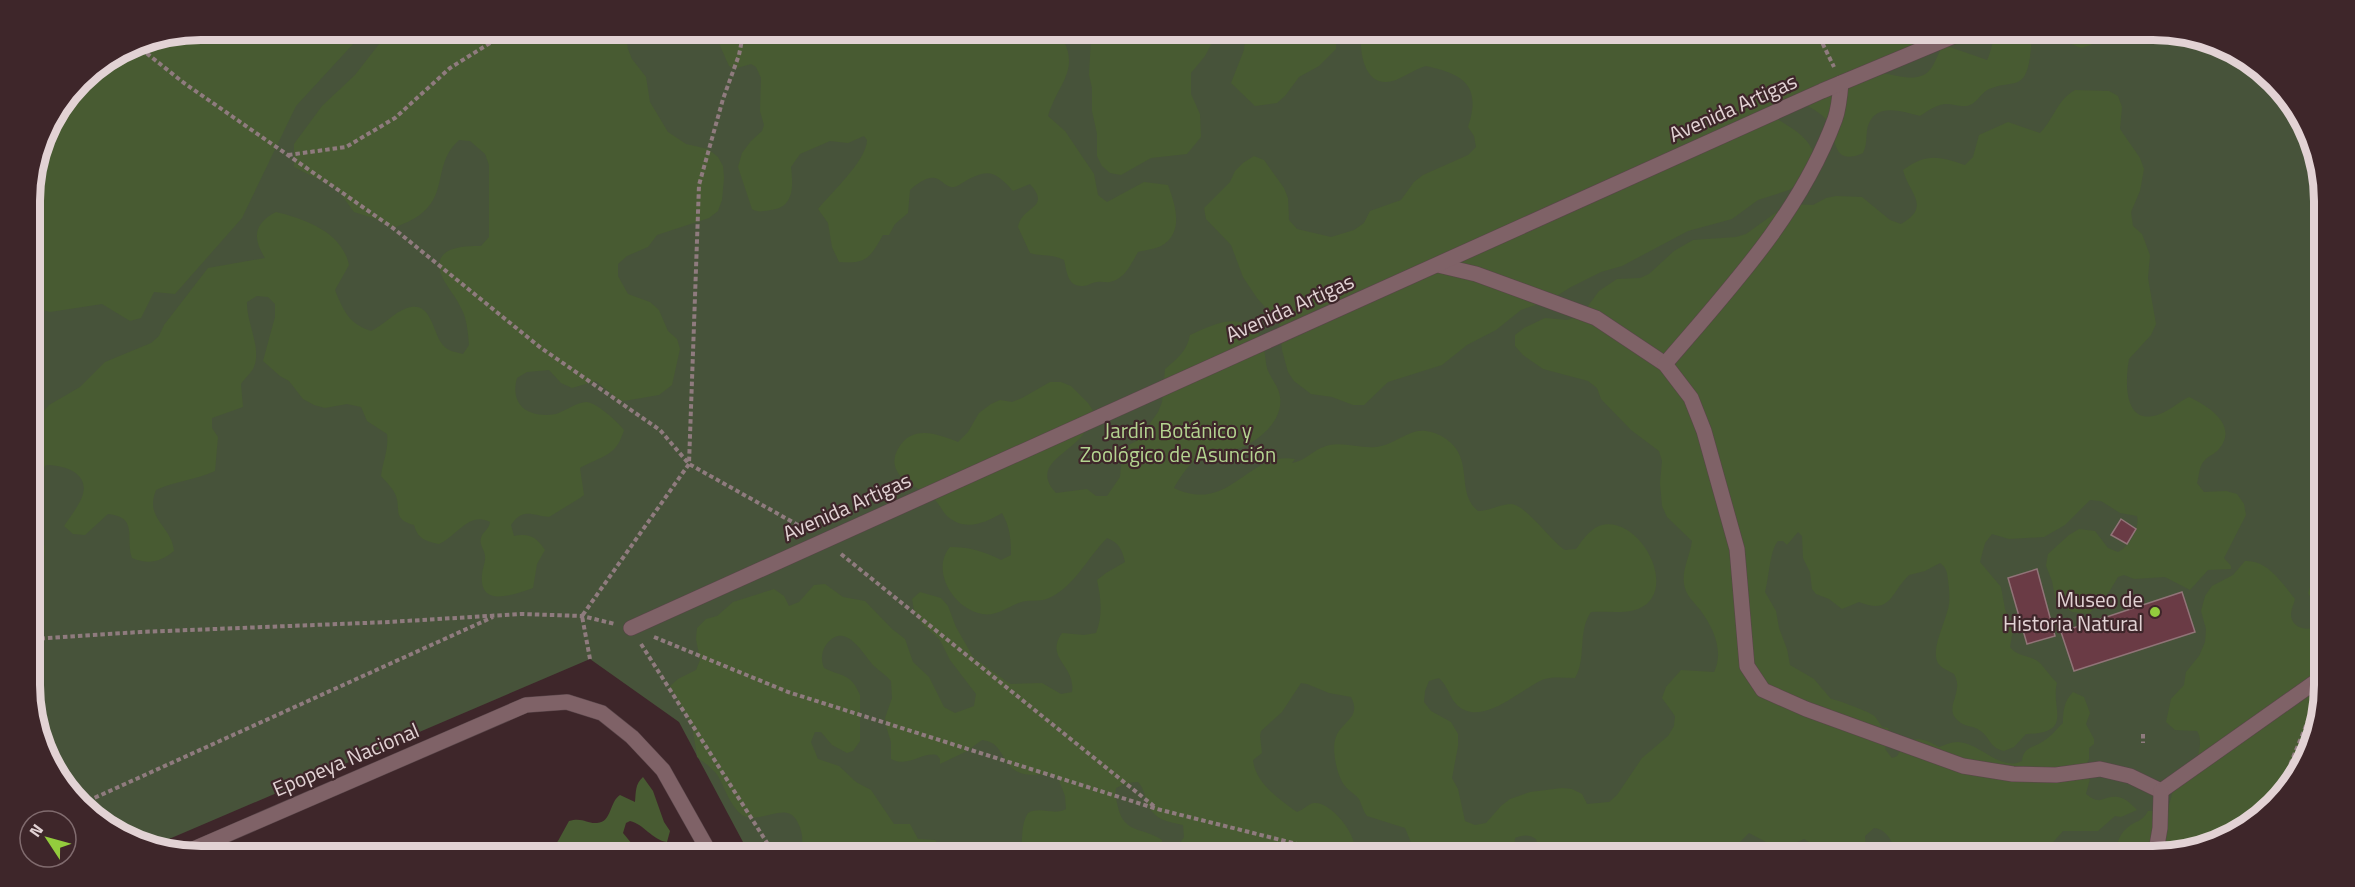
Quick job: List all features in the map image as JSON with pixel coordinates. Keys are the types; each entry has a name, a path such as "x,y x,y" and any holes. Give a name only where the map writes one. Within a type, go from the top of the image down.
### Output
{"street":[{"name":"Avenida Artigas","path":"631,628 1841,83 1942,41"},
{"path":"1665,364 1757,256 1803,187 1836,118 1841,83"},
{"path":"1438,265 1476,274 1596,318 1665,364 1691,398 1704,431 1737,549 1747,666 1763,690 1806,709 1963,766 2013,774 2056,775 2100,769 2130,776 2162,791"},
{"path":"2162,791 2314,683"},
{"name":"Epopeya Nacional","path":"201,846 526,705 567,702 602,712 632,737 663,770 706,846"},
{"path":"2157,846 2162,791"}],"path":[{"path":"288,155 346,147 395,118 450,68 493,41"},
{"path":"590,659 582,616 689,464 699,185 741,41"},
{"path":"1821,41 1841,83"},
{"path":"144,51 184,83 393,228 541,348 660,430 689,464 825,540 1157,808"},
{"path":"89,800 497,615"},
{"path":"41,639 497,615 582,616 631,628 788,692 1157,808 1303,846"},
{"path":"631,628 769,846"},
{"path":"2285,778 2312,713"},
{"path":"2143,734 2143,743"}],"green space":[{"name":"Jardín Botánico y Zoológico de Asunción","path":"202,41 2153,41 2174,42 2205,49 2243,68 2260,81 2281,104 2293,121 2309,160 2314,202 2313,706 2309,727 2298,757 2274,792 2260,806 2234,825 2205,838 2164,846 745,846 679,722 590,659 163,841 130,830 95,806 81,792 57,757 49,737 41,696 41,191 46,160 57,130 74,104 95,81 121,62 150,49 181,42"},
{"path":"356,41 296,106 242,218 175,294 154,292 141,318 130,321 102,304 50,312 41,310 41,191 46,160 57,130 68,112 95,81 121,62 140,53 181,42"},
{"path":"381,41 627,41 632,59 646,77 650,102 668,132 686,144 708,149 718,157 723,166 722,200 718,211 709,218 657,235 648,247 627,256 618,264 618,276 628,294 650,302 659,310 668,331 677,339 680,349 672,385 659,395 624,401 619,400 596,381 572,388 561,383 549,370 527,372 517,378 516,396 519,403 530,412 556,414 579,403 587,402 602,409 624,430 613,450 580,468 584,495 549,517 524,514 515,519 511,525 514,536 532,537 545,550 537,564 533,588 500,596 492,596 486,592 482,573 485,554 481,541 490,522 476,520 469,522 439,544 423,539 414,525 400,517 395,493 381,476 387,450 387,434 367,421 361,407 347,404 325,408 303,399 289,381 263,361 275,317 275,304 268,297 257,296 247,302 256,361 253,369 241,384 243,407 212,418 212,428 218,437 215,471 156,490 153,508 169,535 174,551 154,561 132,558 127,524 124,519 108,514 85,535 73,534 64,526 82,497 83,482 74,472 60,467 46,465 41,472 41,414 49,405 80,387 105,362 151,343 159,336 164,325 208,268 265,258 258,244 257,232 263,221 276,212 310,223 339,244 349,265 335,290 344,310 357,324 371,331 402,310 421,308 430,318 442,344 451,351 463,354 469,345 465,316 442,276 439,263 446,252 460,247 481,246 489,237 489,165 485,154 470,141 459,140 446,158 435,196 430,205 408,222 393,228 376,219 354,212 337,189 294,167 294,144 322,106 355,75"},
{"path":"718,41 1064,41 1069,55 1069,65 1048,116 1065,131 1094,174 1098,195 1107,202 1144,182 1168,185 1175,209 1176,226 1173,234 1161,246 1138,252 1120,278 1078,286 1071,281 1064,260 1030,253 1018,227 1021,220 1037,203 1036,192 1030,184 1013,191 1001,179 985,173 953,187 937,179 928,178 910,190 908,213 895,224 889,235 883,235 867,258 856,262 839,262 832,247 828,223 818,209 855,166 867,140 864,136 848,143 830,141 800,154 791,167 792,188 785,205 763,211 752,209 738,167 742,153 762,131 764,125 760,111 761,78 756,67 751,64 734,69 729,66"},
{"path":"1091,41 1214,41 1191,73 1191,94 1200,114 1201,137 1187,154 1151,158 1121,175 1110,173 1102,166 1097,156 1097,134 1092,111 1092,88 1089,75"},
{"path":"1245,41 1336,41 1336,49 1319,66 1299,77 1277,103 1255,106 1231,83 1244,50"},
{"path":"1361,41 1932,41 1882,73 1910,78 1922,76 1928,72 1944,45 1987,60 1993,41 2031,41 2028,68 2021,80 1989,89 1968,106 1944,104 1920,116 1889,110 1881,112 1870,121 1863,153 1853,156 1841,154 1825,118 1799,101 1774,117 1803,137 1814,154 1798,184 1789,190 1758,200 1732,219 1688,231 1622,266 1601,272 1552,299 1521,310 1496,330 1467,345 1442,365 1388,382 1364,405 1353,405 1332,397 1311,394 1294,381 1288,372 1282,350 1279,323 1257,298 1243,277 1231,245 1206,219 1204,208 1230,182 1235,171 1254,156 1264,160 1284,188 1288,198 1289,220 1297,229 1331,237 1354,230 1364,223 1370,211 1401,200 1414,182 1423,175 1468,155 1476,147 1474,136 1468,127 1473,101 1471,91 1459,78 1426,66 1396,80 1385,82 1377,80 1370,75 1361,49"},
{"path":"2070,41 2094,41 2091,45 2081,48 2071,44"},
{"path":"2075,90 2109,91 2118,96 2122,107 2120,129 2140,158 2144,169 2140,191 2131,212 2133,226 2142,234 2150,255 2148,278 2156,324 2151,335 2129,359 2127,390 2129,400 2133,409 2148,417 2160,414 2189,397 2219,417 2225,432 2224,440 2217,451 2202,463 2197,483 2204,492 2226,491 2237,494 2244,504 2246,515 2224,558 2231,569 2208,570 2190,590 2165,577 2134,579 2124,575 2118,577 2109,592 2089,614 2072,612 2055,597 2046,566 2048,554 2079,529 2095,531 2108,548 2118,552 2133,537 2137,526 2137,516 2120,513 2101,501 2090,500 2065,525 2044,537 2009,539 1992,534 1985,543 1980,562 2001,587 2005,609 2013,630 2010,647 2017,653 2041,664 2057,683 2055,724 2051,729 2041,733 2026,734 2014,747 2004,751 1995,747 1983,733 1961,723 1953,715 1957,681 1954,674 1939,665 1936,657 1937,642 1948,611 1949,601 1947,573 1940,563 1925,571 1909,575 1884,604 1878,606 1859,602 1842,609 1829,599 1816,594 1812,589 1810,572 1803,558 1802,536 1798,532 1787,545 1783,541 1778,541 1775,545 1765,592 1776,611 1790,665 1814,679 1831,699 1870,713 1882,727 1888,728 1890,733 1885,749 1892,758 1897,756 1910,741 1920,739 1939,747 1955,742 1966,744 2006,763 2022,761 2027,750 2048,738 2063,723 2065,706 2073,692 2084,697 2090,713 2086,724 2094,739 2094,744 2089,748 2089,759 2084,769 2090,779 2086,794 2096,800 2121,798 2137,810 2121,817 2115,816 2098,831 2063,831 2050,846 1894,846 1884,832 1874,828 1865,836 1866,846 1816,846 1804,839 1789,846 1773,846 1749,833 1736,846 1537,846 1536,839 1531,836 1520,836 1515,838 1515,846 1412,846 1405,828 1367,816 1359,799 1342,782 1336,762 1335,742 1339,732 1353,715 1354,704 1351,697 1329,693 1301,683 1282,712 1261,731 1262,753 1253,760 1255,768 1269,790 1297,812 1314,803 1329,808 1344,823 1354,846 1178,846 1184,837 1183,825 1155,815 1138,782 1127,783 1116,788 1121,816 1135,829 1162,840 1162,846 1021,846 1028,813 1038,810 1057,812 1066,809 1065,796 1058,778 1016,771 1007,763 994,744 982,740 967,751 940,764 937,755 904,762 891,759 891,742 885,718 892,698 891,681 852,641 840,636 833,638 826,645 822,654 822,662 824,668 849,679 857,688 860,695 860,741 853,751 847,753 832,745 821,732 815,732 811,742 818,759 839,766 856,782 871,790 894,824 910,824 918,839 935,840 940,846 802,846 802,834 792,815 779,813 749,818 742,815 731,802 716,773 697,757 692,725 670,686 696,670 700,660 696,639 697,628 706,619 717,616 733,602 774,589 784,596 789,606 799,602 814,585 825,584 843,597 865,601 905,639 913,662 929,677 944,707 955,713 974,706 976,694 950,660 940,640 922,624 914,610 912,599 920,592 941,598 948,606 956,627 973,657 1010,684 1042,683 1061,694 1072,692 1070,675 1058,656 1057,642 1062,633 1084,635 1096,633 1101,607 1097,580 1125,562 1119,547 1107,538 1066,587 1049,598 1020,602 994,614 972,611 962,605 948,588 944,577 944,557 950,547 976,550 1001,560 1011,555 1010,533 1005,518 1002,513 982,523 968,525 954,521 933,498 900,476 895,463 897,452 904,441 918,434 933,434 958,442 968,432 979,413 991,404 1000,400 1012,402 1050,382 1061,382 1071,386 1094,412 1083,435 1057,458 1048,470 1047,477 1056,493 1087,489 1096,496 1107,496 1120,477 1122,455 1129,445 1138,440 1158,412 1162,402 1165,369 1184,350 1190,335 1233,321 1247,324 1260,337 1267,368 1280,397 1277,416 1264,433 1246,446 1227,452 1200,456 1187,469 1174,488 1193,494 1210,494 1225,488 1264,464 1279,459 1295,459 1292,463 1300,461 1317,450 1335,444 1376,447 1414,432 1426,431 1445,438 1455,447 1463,467 1468,498 1478,511 1507,504 1517,506 1531,516 1565,550 1576,549 1589,533 1599,526 1614,525 1628,531 1640,541 1650,556 1655,571 1656,586 1651,600 1633,611 1591,612 1584,628 1581,662 1575,678 1542,680 1500,705 1477,712 1467,711 1457,705 1439,678 1429,681 1425,691 1424,702 1431,711 1451,722 1458,734 1452,778 1458,789 1465,821 1475,825 1486,823 1510,799 1530,792 1572,789 1582,794 1587,804 1609,802 1617,795 1642,758 1668,736 1674,726 1675,716 1662,698 1666,687 1681,670 1714,672 1718,649 1706,618 1686,591 1684,573 1692,541 1667,517 1662,506 1660,483 1662,461 1659,451 1631,430 1601,399 1597,388 1588,381 1543,369 1523,355 1515,346 1515,335 1545,318 1567,320 1577,317 1599,291 1617,279 1640,278 1649,274 1674,251 1693,240 1736,237 1746,234 1782,208 1792,204 1813,205 1836,196 1862,197 1890,220 1901,224 1910,217 1917,205 1903,170 1919,161 1933,158 1965,165 1973,157 1979,135 2008,122 2040,133 2069,94"},
{"path":"41,541 45,546 41,584"},
{"path":"2245,561 2268,568 2295,599 2291,612 2294,624 2308,629 2314,628 2313,706 2309,727 2298,757 2274,792 2260,806 2234,825 2205,838 2185,843 2164,846 2117,846 2123,832 2143,818 2148,811 2166,810 2177,778 2197,758 2200,738 2197,731 2175,730 2166,722 2171,699 2184,685 2186,672 2199,656 2205,642 2206,629 2201,611 2205,596 2212,586 2233,575"},
{"path":"2314,579 2314,605 2308,593"},
{"path":"643,777 653,791 664,822 670,831 667,842 630,821 626,823 623,833 634,846 554,846 569,821 602,822 620,795 635,802 637,785"}],"building":[{"path":"2121,519 2136,529 2127,544 2111,535"},
{"path":"2037,569 2055,636 2027,644 2008,578"},
{"name":"Museo de Historia Natural","path":"2182,592 2195,632 2074,671 2061,632"}],"place":[{"name":"Museo de Historia Natural","path":"2155,612"}]}
